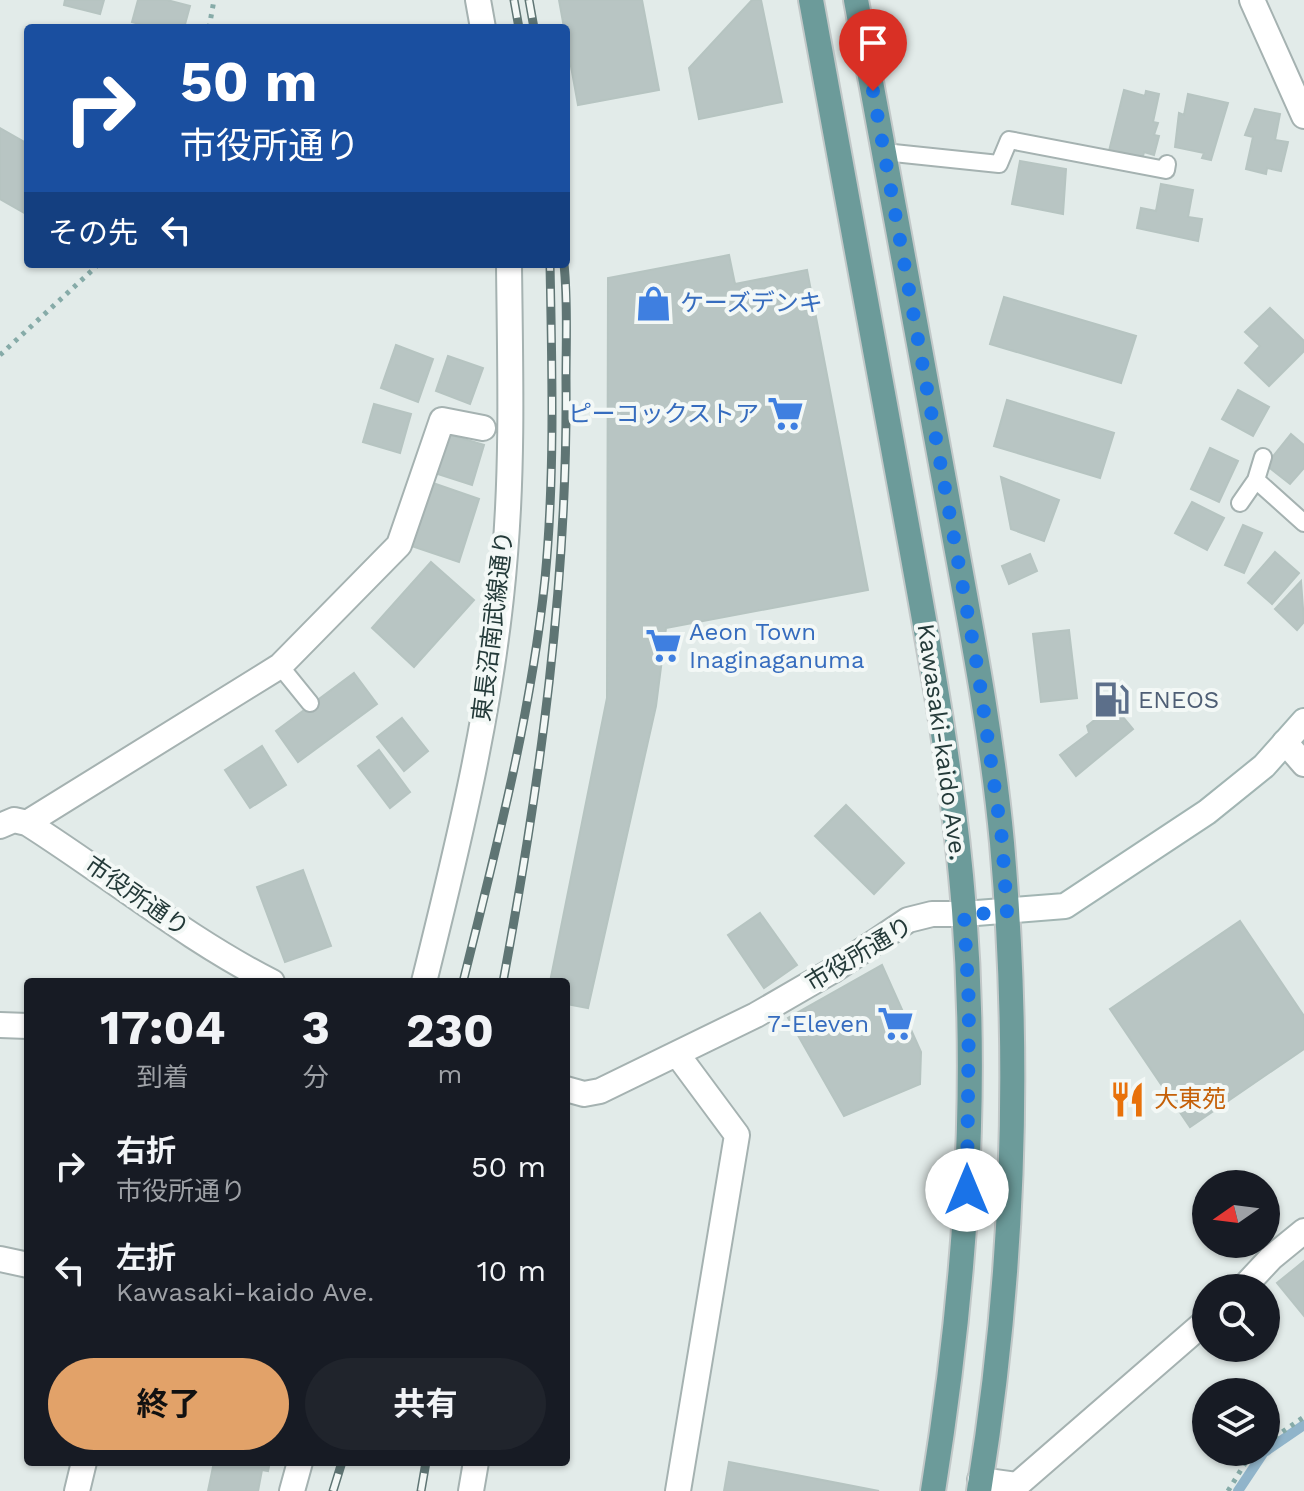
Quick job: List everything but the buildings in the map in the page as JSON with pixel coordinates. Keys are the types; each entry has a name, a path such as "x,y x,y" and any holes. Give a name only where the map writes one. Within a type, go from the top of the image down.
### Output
{"main road":[{"name":"Kawasaki-kaido Ave.","path":"811,0 933,672 958,843 964,914 969,1005 967,1190 960,1303 933,1491"},
{"name":"Kawasaki-kaido Ave.","path":"856,0 978,671 1002,839 1012,1001 1011,1202 996,1386 980,1486"}],"street":[{"path":"478,0 482,24"},
{"path":"1252,0 1304,116"},
{"name":"東長沼南武線通り","path":"425,978 485,707 498,616 512,423 509,268"},
{"path":"0,826 14,820 27,823 280,666 399,545 442,420 483,428"},
{"name":"市役所通り","path":"570,1090 584,1094 600,1091 756,1015 832,971 908,920 932,914 1007,913 1065,906 1207,812 1264,766 1304,721"},
{"path":"1285,742 1304,764"},
{"name":"市役所通り","path":"27,823 107,874 223,957 264,978"},
{"path":"0,1025 24,1026"},
{"path":"677,1054 737,1135 678,1491"},
{"path":"1256,1274 1304,1231"},
{"path":"0,1259 24,1264"},
{"path":"980,1486 1017,1485 1192,1333"},
{"path":"77,1491 83,1466"},
{"path":"292,1491 299,1466"},
{"path":"471,1491 475,1466"}],"lane":[{"path":"884,152 999,164 1009,140 1166,170 1167,164"},
{"path":"1240,503 1256,480 1263,457"},
{"path":"1256,480 1304,523"},
{"path":"280,666 310,703"}],"path":[{"path":"210,24 214,0"},
{"path":"0,355 95,268"},
{"path":"1280,1433 1304,1417"},
{"path":"1228,1491 1243,1466"}],"waterway":[{"path":"1280,1441 1304,1425"},
{"path":"1238,1491 1255,1466"}],"railway":[{"path":"514,0 518,24"},
{"path":"529,0 533,24"},
{"path":"464,978 522,731 539,630 552,461 550,268"},
{"path":"504,978 540,757 557,607 565,455 564,268"},
{"path":"333,1491 341,1466"},
{"path":"421,1491 425,1466"}],"place":[{"name":"ケーズデンキ","path":"654,303"},
{"name":"ピーコックストア","path":"785,414"},
{"name":"Aeon Town Inaginaganuma","path":"663,646"},
{"name":"ENEOS","path":"1112,700"},
{"name":"7-Eleven","path":"895,1024"},
{"name":"大東苑","path":"1128,1099"}],"route":[{"path":"873,91 978,671 1002,839 1007,913 964,914 969,1005 967,1190"}]}
